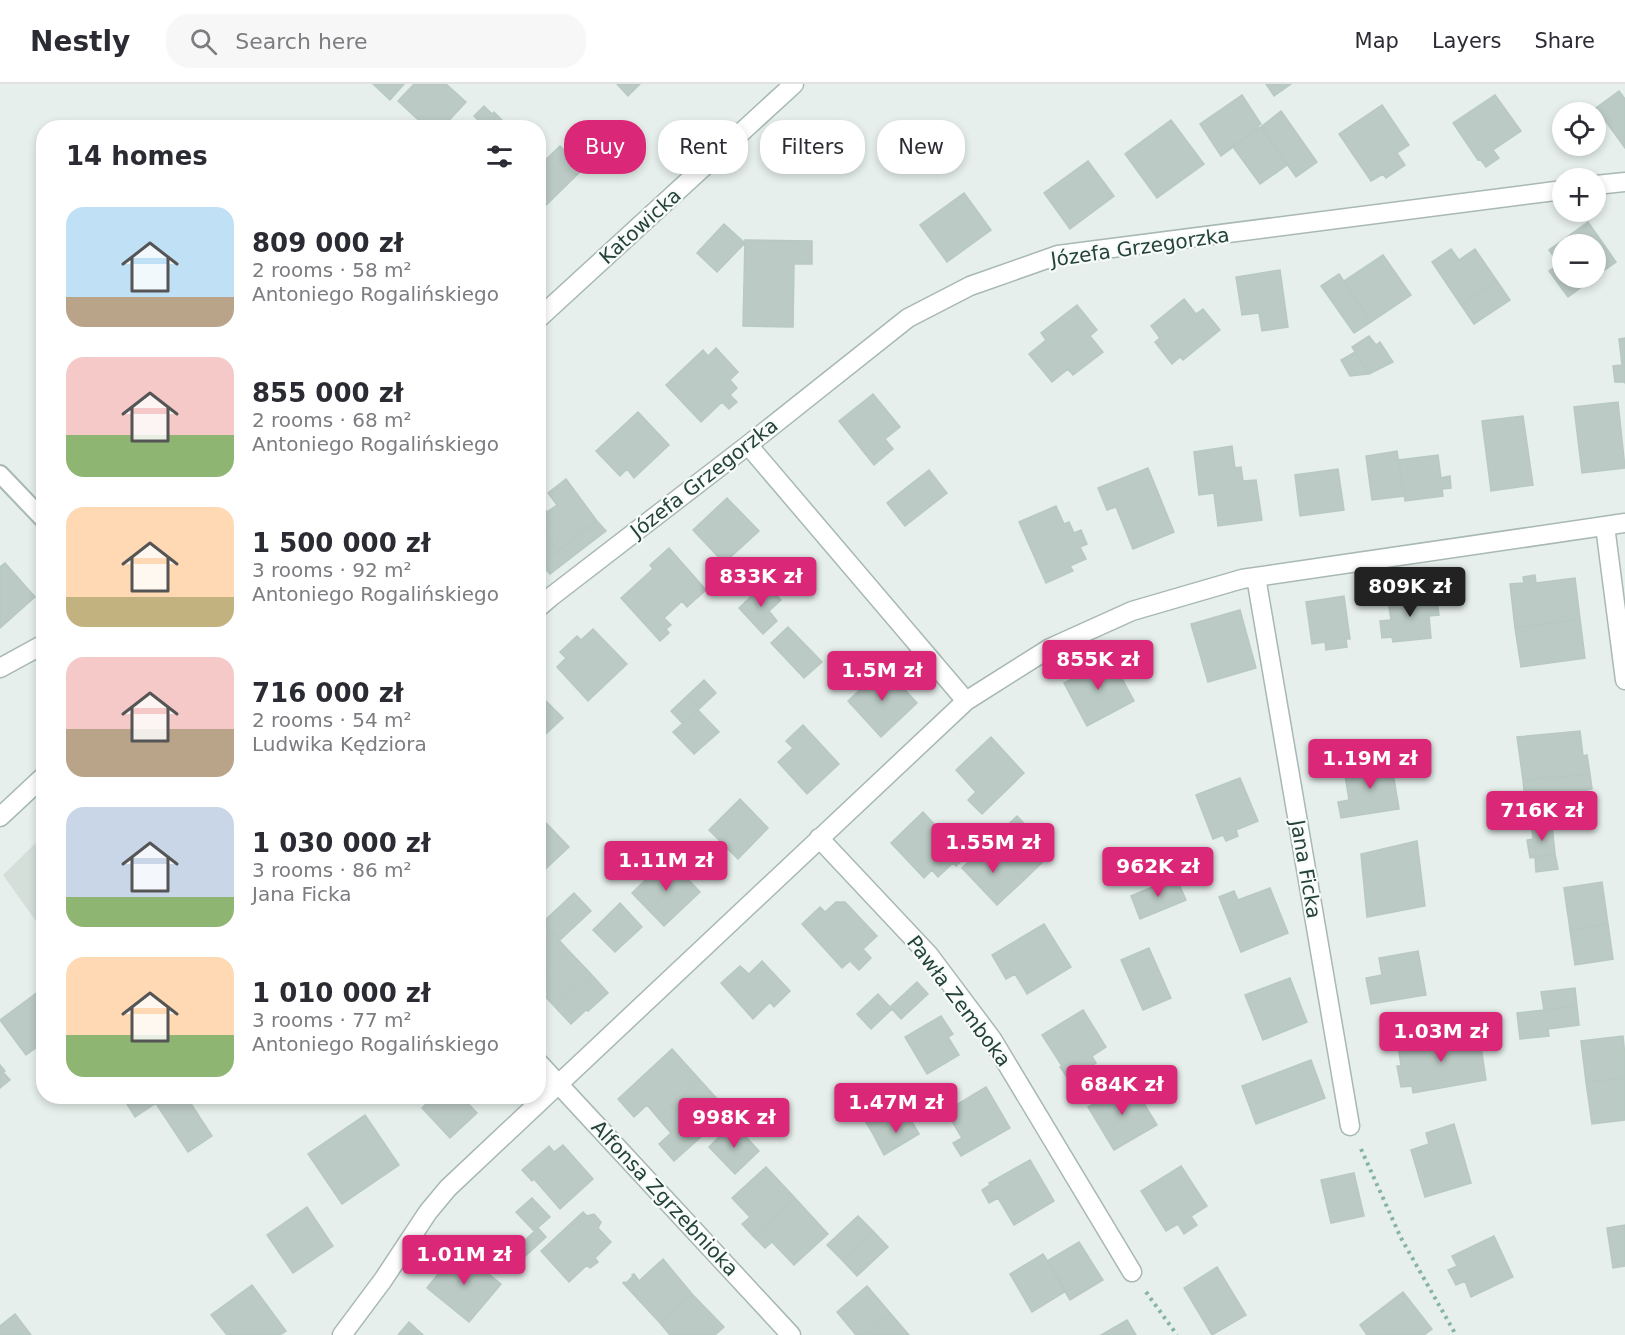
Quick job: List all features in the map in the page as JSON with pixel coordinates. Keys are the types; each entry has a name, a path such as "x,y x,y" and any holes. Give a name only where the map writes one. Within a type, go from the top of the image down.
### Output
{"street":[{"name":"Katowicka","path":"546,312 794,84"},
{"path":"1606,184 1625,182"},
{"name":"Józefa Grzegorzka","path":"546,601 908,318 970,286 1058,255 1552,191"},
{"path":"748,445 966,701"},
{"path":"546,1096 966,701 1050,648 1132,611 1242,579 1625,524"},
{"path":"1605,526 1625,680"},
{"name":"Jana Ficka","path":"1256,577 1350,1126"},
{"path":"0,668 36,648"},
{"path":"0,817 36,783"},
{"name":"Pawła Zemboka","path":"819,838 929,955 992,1039 1132,1272"},
{"name":"Alfonsa Zgrzebnioka","path":"546,1070 791,1335"},
{"path":"342,1335 383,1280 428,1212 448,1188 538,1104"}],"lane":[{"path":"0,474 36,512"}],"path":[{"path":"1350,1126 1401,1238 1456,1335"},
{"path":"1132,1272 1177,1335"}],"shaded area":[{"path":"36,843 36,921 3,875"}],"building":[{"path":"373,84 404,84 390,100"},
{"path":"414,84 446,84 466,102 449,120 418,120 398,101"},
{"path":"617,84 640,84 628,96"},
{"path":"1266,84 1291,84 1274,96"},
{"path":"1619,91 1625,99 1625,148 1606,122 1606,102 1604,102"},
{"path":"1242,95 1261,124 1259,128 1221,156 1200,124"},
{"path":"1495,95 1521,131 1493,150 1499,158 1486,167 1480,159 1478,160 1453,123"},
{"path":"1382,105 1409,145 1397,153 1405,165 1386,178 1383,174 1371,181 1339,134"},
{"path":"484,106 502,120 478,120 474,116"},
{"path":"1281,111 1317,162 1296,177 1261,127"},
{"path":"1171,120 1204,164 1157,198 1125,154"},
{"path":"1261,127 1287,165 1260,184 1233,147"},
{"path":"560,146 564,150 564,174 578,174 546,205 546,159"},
{"path":"1088,161 1114,196 1070,229 1044,193"},
{"path":"964,193 991,230 947,262 920,225"},
{"path":"1588,222 1596,234 1571,234"},
{"path":"724,224 745,243 717,272 697,253"},
{"path":"745,240 812,241 812,264 794,264 793,327 743,326"},
{"path":"1606,248 1616,262 1606,269"},
{"path":"1451,249 1459,260 1475,249 1497,281 1461,305 1432,262"},
{"path":"1383,255 1411,295 1371,322 1344,281"},
{"path":"1280,270 1288,327 1262,331 1259,313 1242,315 1236,277"},
{"path":"1339,274 1371,322 1354,333 1321,286"},
{"path":"1497,281 1510,300 1474,324 1461,305"},
{"path":"1561,288 1580,288 1568,297"},
{"path":"1184,299 1196,314 1203,309 1220,330 1183,360 1180,357 1172,364 1155,342 1160,338 1151,326"},
{"path":"1077,305 1097,330 1090,336 1103,352 1073,375 1068,369 1052,382 1029,354 1046,340 1041,333"},
{"path":"1369,336 1376,345 1380,342 1393,362 1369,374 1352,347"},
{"path":"1625,338 1625,383 1615,382 1613,366 1622,365 1619,339"},
{"path":"716,348 738,372 730,380 737,388 730,395 737,402 729,409 722,402 701,422 666,385 703,350 708,356"},
{"path":"1355,352 1369,374 1350,376 1341,360"},
{"path":"873,394 900,427 885,439 893,449 874,465 839,421"},
{"path":"1618,402 1625,468 1582,473 1574,407"},
{"path":"638,412 669,445 634,478 627,469 620,476 596,451"},
{"path":"1523,416 1533,485 1491,491 1482,421"},
{"path":"1232,446 1235,468 1241,467 1243,481 1256,480 1262,520 1218,526 1214,493 1199,495 1194,452"},
{"path":"1397,451 1404,496 1372,500 1366,456"},
{"path":"1438,455 1441,478 1450,476 1451,488 1442,489 1443,496 1405,501 1399,460"},
{"path":"1148,468 1174,532 1133,549 1116,507 1107,510 1098,488"},
{"path":"1338,469 1344,510 1300,516 1295,475"},
{"path":"929,470 947,493 905,526 887,503"},
{"path":"566,479 597,521 558,551 546,535 546,511 557,505 548,493"},
{"path":"727,498 759,531 724,563 693,530"},
{"path":"1056,506 1064,524 1069,522 1074,533 1081,530 1087,544 1080,547 1086,559 1070,566 1073,571 1046,583 1019,522"},
{"path":"597,521 606,531 550,574 546,570 546,560"},
{"path":"546,535 558,551 546,560"},
{"path":"669,548 706,590 687,607 682,601 664,618 671,625 666,629 669,633 660,641 621,598 653,569 650,565"},
{"path":"5,563 35,597 0,628 0,567"},
{"path":"1535,575 1536,583 1575,578 1580,619 1515,628 1510,584 1524,583 1523,577"},
{"path":"765,583 781,600 769,611 777,621 763,634 739,608"},
{"path":"1436,594 1439,615 1429,616 1431,638 1393,642 1392,637 1382,638 1380,621 1391,620 1388,600"},
{"path":"1344,596 1350,639 1346,639 1347,647 1326,650 1325,642 1312,644 1306,602"},
{"path":"1240,610 1256,668 1208,682 1191,624"},
{"path":"1580,619 1585,658 1521,667 1515,628"},
{"path":"788,627 822,662 804,678 771,643"},
{"path":"593,629 627,664 588,701 557,667 566,658 560,652 577,636 581,640"},
{"path":"1111,658 1134,701 1087,726 1064,683 1074,678 1071,672 1090,662 1094,668"},
{"path":"884,667 917,703 881,737 848,701"},
{"path":"704,680 716,693 700,708 688,695"},
{"path":"688,695 700,708 683,724 671,711"},
{"path":"546,701 563,718 546,734"},
{"path":"698,710 719,732 694,754 673,732"},
{"path":"803,725 839,764 807,794 778,762 793,748 786,741"},
{"path":"1580,731 1583,756 1587,755 1590,774 1523,780 1517,737"},
{"path":"991,737 1024,773 982,814 968,800 976,792 956,770"},
{"path":"1391,761 1399,809 1341,818 1338,802 1349,800 1344,769"},
{"path":"1590,774 1592,789 1587,790 1590,817 1527,822 1523,780"},
{"path":"1240,778 1258,821 1236,830 1238,836 1226,841 1223,835 1213,839 1196,795"},
{"path":"740,799 768,828 738,859 709,830"},
{"path":"923,812 965,857 956,866 953,863 938,877 932,870 924,878 891,843"},
{"path":"1017,816 1052,853 1024,880 989,843"},
{"path":"548,825 569,847 546,869 546,827"},
{"path":"1552,825 1555,854 1530,858 1527,840 1533,839 1532,829"},
{"path":"1417,841 1425,906 1367,917 1361,854"},
{"path":"989,843 1024,880 997,905 962,868"},
{"path":"1555,854 1558,869 1536,872 1535,857"},
{"path":"668,858 700,892 664,926 632,893"},
{"path":"1176,877 1186,900 1140,919 1131,896"},
{"path":"1602,882 1608,924 1570,930 1564,888"},
{"path":"1270,888 1288,933 1241,952 1219,897 1234,891 1238,900"},
{"path":"574,893 591,911 560,940 546,926 546,919"},
{"path":"836,902 845,902 877,936 863,949 871,958 859,970 850,961 842,968 802,924 820,907 825,912"},
{"path":"620,903 642,927 615,952 593,930"},
{"path":"1044,924 1071,967 1027,994 1015,974 1006,979 992,955"},
{"path":"1608,924 1613,959 1575,965 1570,930"},
{"path":"546,926 568,950 546,971"},
{"path":"1149,948 1171,998 1143,1010 1121,960"},
{"path":"568,950 591,974 555,1007 546,997 546,971"},
{"path":"1418,951 1426,995 1371,1004 1366,978 1382,975 1379,958"},
{"path":"762,961 790,991 774,1007 770,1002 753,1019 721,983 740,966 749,974"},
{"path":"591,974 608,993 571,1024 555,1007"},
{"path":"1290,978 1307,1022 1263,1040 1245,995"},
{"path":"917,982 928,994 901,1019 892,1009 871,1029 857,1014 878,994 890,1007"},
{"path":"1575,988 1577,1006 1544,1010 1541,992"},
{"path":"36,993 36,1048 26,1055 0,1020"},
{"path":"1577,1006 1579,1025 1548,1029 1549,1036 1520,1039 1517,1013"},
{"path":"1083,1010 1106,1047 1092,1056 1096,1063 1069,1080 1042,1035"},
{"path":"941,1016 953,1034 948,1037 959,1055 927,1074 905,1037"},
{"path":"1479,1033 1486,1080 1413,1093 1412,1086 1401,1087 1397,1066 1401,1066 1398,1045"},
{"path":"1623,1036 1625,1078 1586,1082 1581,1041"},
{"path":"672,1049 700,1080 658,1118 647,1105 634,1117 618,1099"},
{"path":"1311,1060 1325,1098 1256,1124 1242,1086"},
{"path":"0,1065 10,1080 0,1088"},
{"path":"1625,1078 1625,1120 1592,1124 1586,1082"},
{"path":"700,1080 729,1112 674,1161 659,1144 671,1133 658,1118"},
{"path":"1131,1082 1157,1125 1114,1150 1088,1107"},
{"path":"986,1087 1010,1128 961,1156 953,1143 962,1138 946,1111"},
{"path":"896,1094 907,1113 873,1134 861,1114"},
{"path":"127,1104 154,1104 135,1117"},
{"path":"156,1104 191,1104 212,1136 188,1152"},
{"path":"426,1104 469,1104 477,1113 450,1138 422,1108"},
{"path":"907,1113 919,1134 884,1155 873,1134"},
{"path":"365,1115 399,1165 342,1204 308,1154"},
{"path":"733,1123 759,1151 735,1174 709,1147"},
{"path":"1454,1124 1471,1183 1425,1197 1411,1150 1429,1144 1426,1133"},
{"path":"563,1145 593,1179 560,1209 534,1179 532,1181 522,1170 549,1146 554,1152"},
{"path":"1030,1160 1054,1201 1014,1225 998,1198 989,1203 982,1190 990,1185 989,1183"},
{"path":"1181,1166 1207,1206 1191,1216 1197,1225 1184,1234 1178,1224 1166,1231 1141,1191"},
{"path":"766,1167 795,1198 753,1236 742,1224 750,1217 732,1198"},
{"path":"1354,1173 1364,1216 1331,1223 1321,1180"},
{"path":"532,1198 550,1217 534,1231 516,1212"},
{"path":"795,1198 828,1234 794,1265 772,1242 765,1248 753,1236"},
{"path":"307,1207 333,1246 293,1273 267,1235"},
{"path":"583,1212 587,1216 594,1214 601,1222 598,1228 611,1242 595,1258 598,1262 590,1268 587,1265 569,1282 541,1251"},
{"path":"858,1216 873,1231 842,1260 827,1245"},
{"path":"1625,1225 1625,1266 1613,1268 1607,1228"},
{"path":"538,1228 546,1237 520,1261 511,1253"},
{"path":"873,1231 888,1247 857,1276 842,1260"},
{"path":"1494,1236 1513,1277 1471,1297 1465,1281 1456,1285 1448,1270 1457,1266 1452,1256"},
{"path":"1079,1242 1103,1280 1070,1300 1047,1261"},
{"path":"458,1249 501,1284 469,1322 427,1288"},
{"path":"1043,1254 1066,1291 1032,1312 1010,1274"},
{"path":"663,1259 692,1294 660,1323 623,1283 626,1283 634,1274 639,1281"},
{"path":"1217,1267 1246,1315 1212,1335 1184,1288"},
{"path":"252,1285 286,1331 280,1335 227,1335 211,1315"},
{"path":"867,1286 891,1314 867,1335 856,1335 837,1312"},
{"path":"1403,1292 1432,1329 1424,1335 1367,1335 1360,1325"},
{"path":"692,1294 724,1327 715,1335 670,1335 660,1323"},
{"path":"15,1314 31,1335 0,1335 0,1326"},
{"path":"891,1314 909,1335 867,1335"},
{"path":"1127,1320 1136,1335 1101,1335"},
{"path":"409,1322 423,1335 398,1335"}]}
